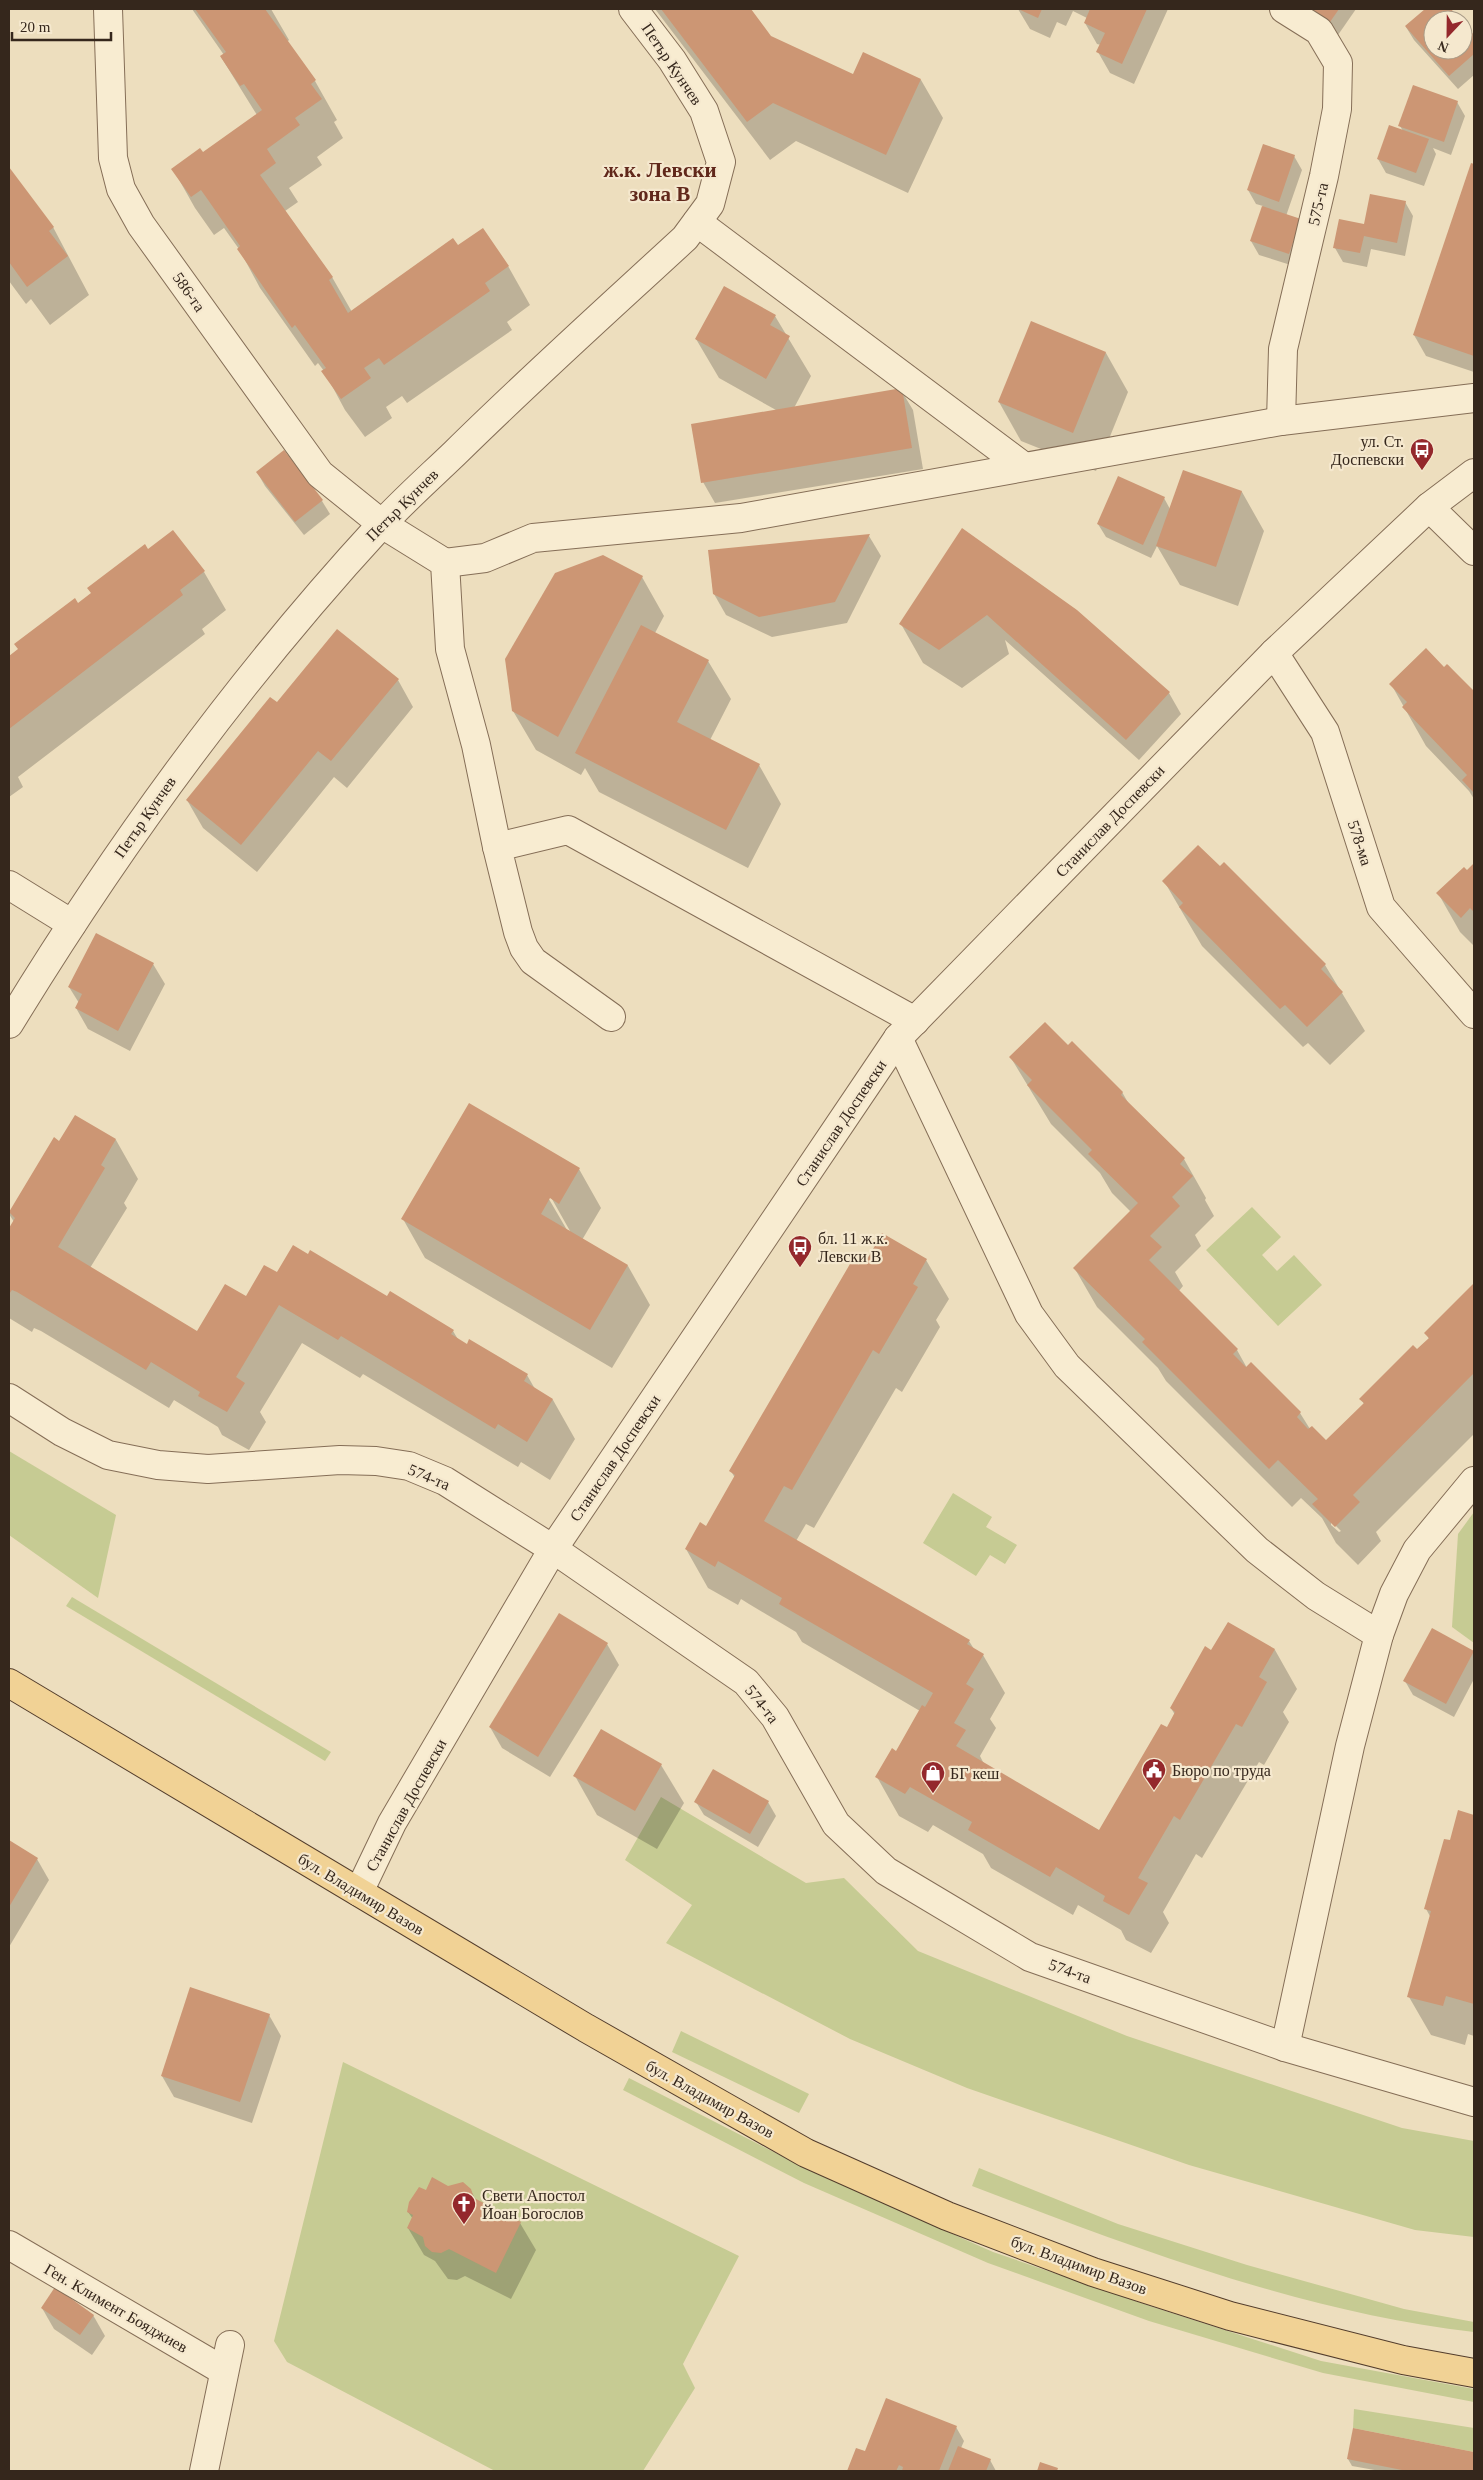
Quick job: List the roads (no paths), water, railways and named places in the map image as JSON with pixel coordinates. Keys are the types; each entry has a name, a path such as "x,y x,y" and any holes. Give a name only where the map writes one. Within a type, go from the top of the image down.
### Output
{"main road":[{"name":"бул. Владимир Вазов","path":"9,1683 586,2028 806,2153 947,2216 1093,2272 1230,2316 1403,2360 1474,2373"}],"street":[{"name":"586-та","path":"108,9 113,158 120,189 141,225 320,474 382,524 445,563"},
{"name":"Петър Кунчев","path":"9,1024 72,924 134,832 221,713 305,611 382,524 495,413 684,238 710,204 721,162 704,111 672,60 633,9"},
{"name":"575-та","path":"1282,421 1283,349 1324,176 1337,109 1338,63 1319,31 1284,9"},
{"path":"697,222 1023,466"},
{"path":"611,1017 533,961 524,948 518,932 497,847 476,745 450,650 445,563 485,558 533,538 741,518 1282,421 1474,398"},
{"name":"Станислав Доспевски","path":"359,1892 392,1823 553,1549 906,1030 1274,653 1428,507 1474,474"},
{"path":"1428,507 1474,551"},
{"name":"578-ма","path":"1274,653 1324,732 1381,907 1474,1014"},
{"path":"497,847 568,830 906,1030 1029,1314 1067,1366 1257,1550 1316,1596 1380,1635"},
{"path":"9,885 72,924"},
{"name":"574-та","path":"9,1398 62,1432 108,1455 158,1465 208,1470 340,1460 376,1461 409,1466 446,1481 553,1549 746,1682 775,1717 836,1824 886,1871 1030,1957 1285,2047 1474,2102"},
{"path":"1285,2047 1350,1746 1380,1635 1394,1594 1417,1550 1474,1481"},
{"name":"Ген. Климент Бояджиев","path":"9,2245 224,2371"},
{"path":"204,2471 230,2345"}],"place":[{"name":"ул. Ст. Доспевски","path":"1422,471"},
{"name":"бл. 11 ж.к. Левски В","path":"800,1268"},
{"name":"Бюро по труда","path":"1154,1791"},
{"name":"БГ кеш","path":"933,1794"},
{"name":"Свети Апостол Йоан Богослов","path":"464,2225"}],"district":[{"name":"ж.к. Левски зона В","path":"660,182"}]}
